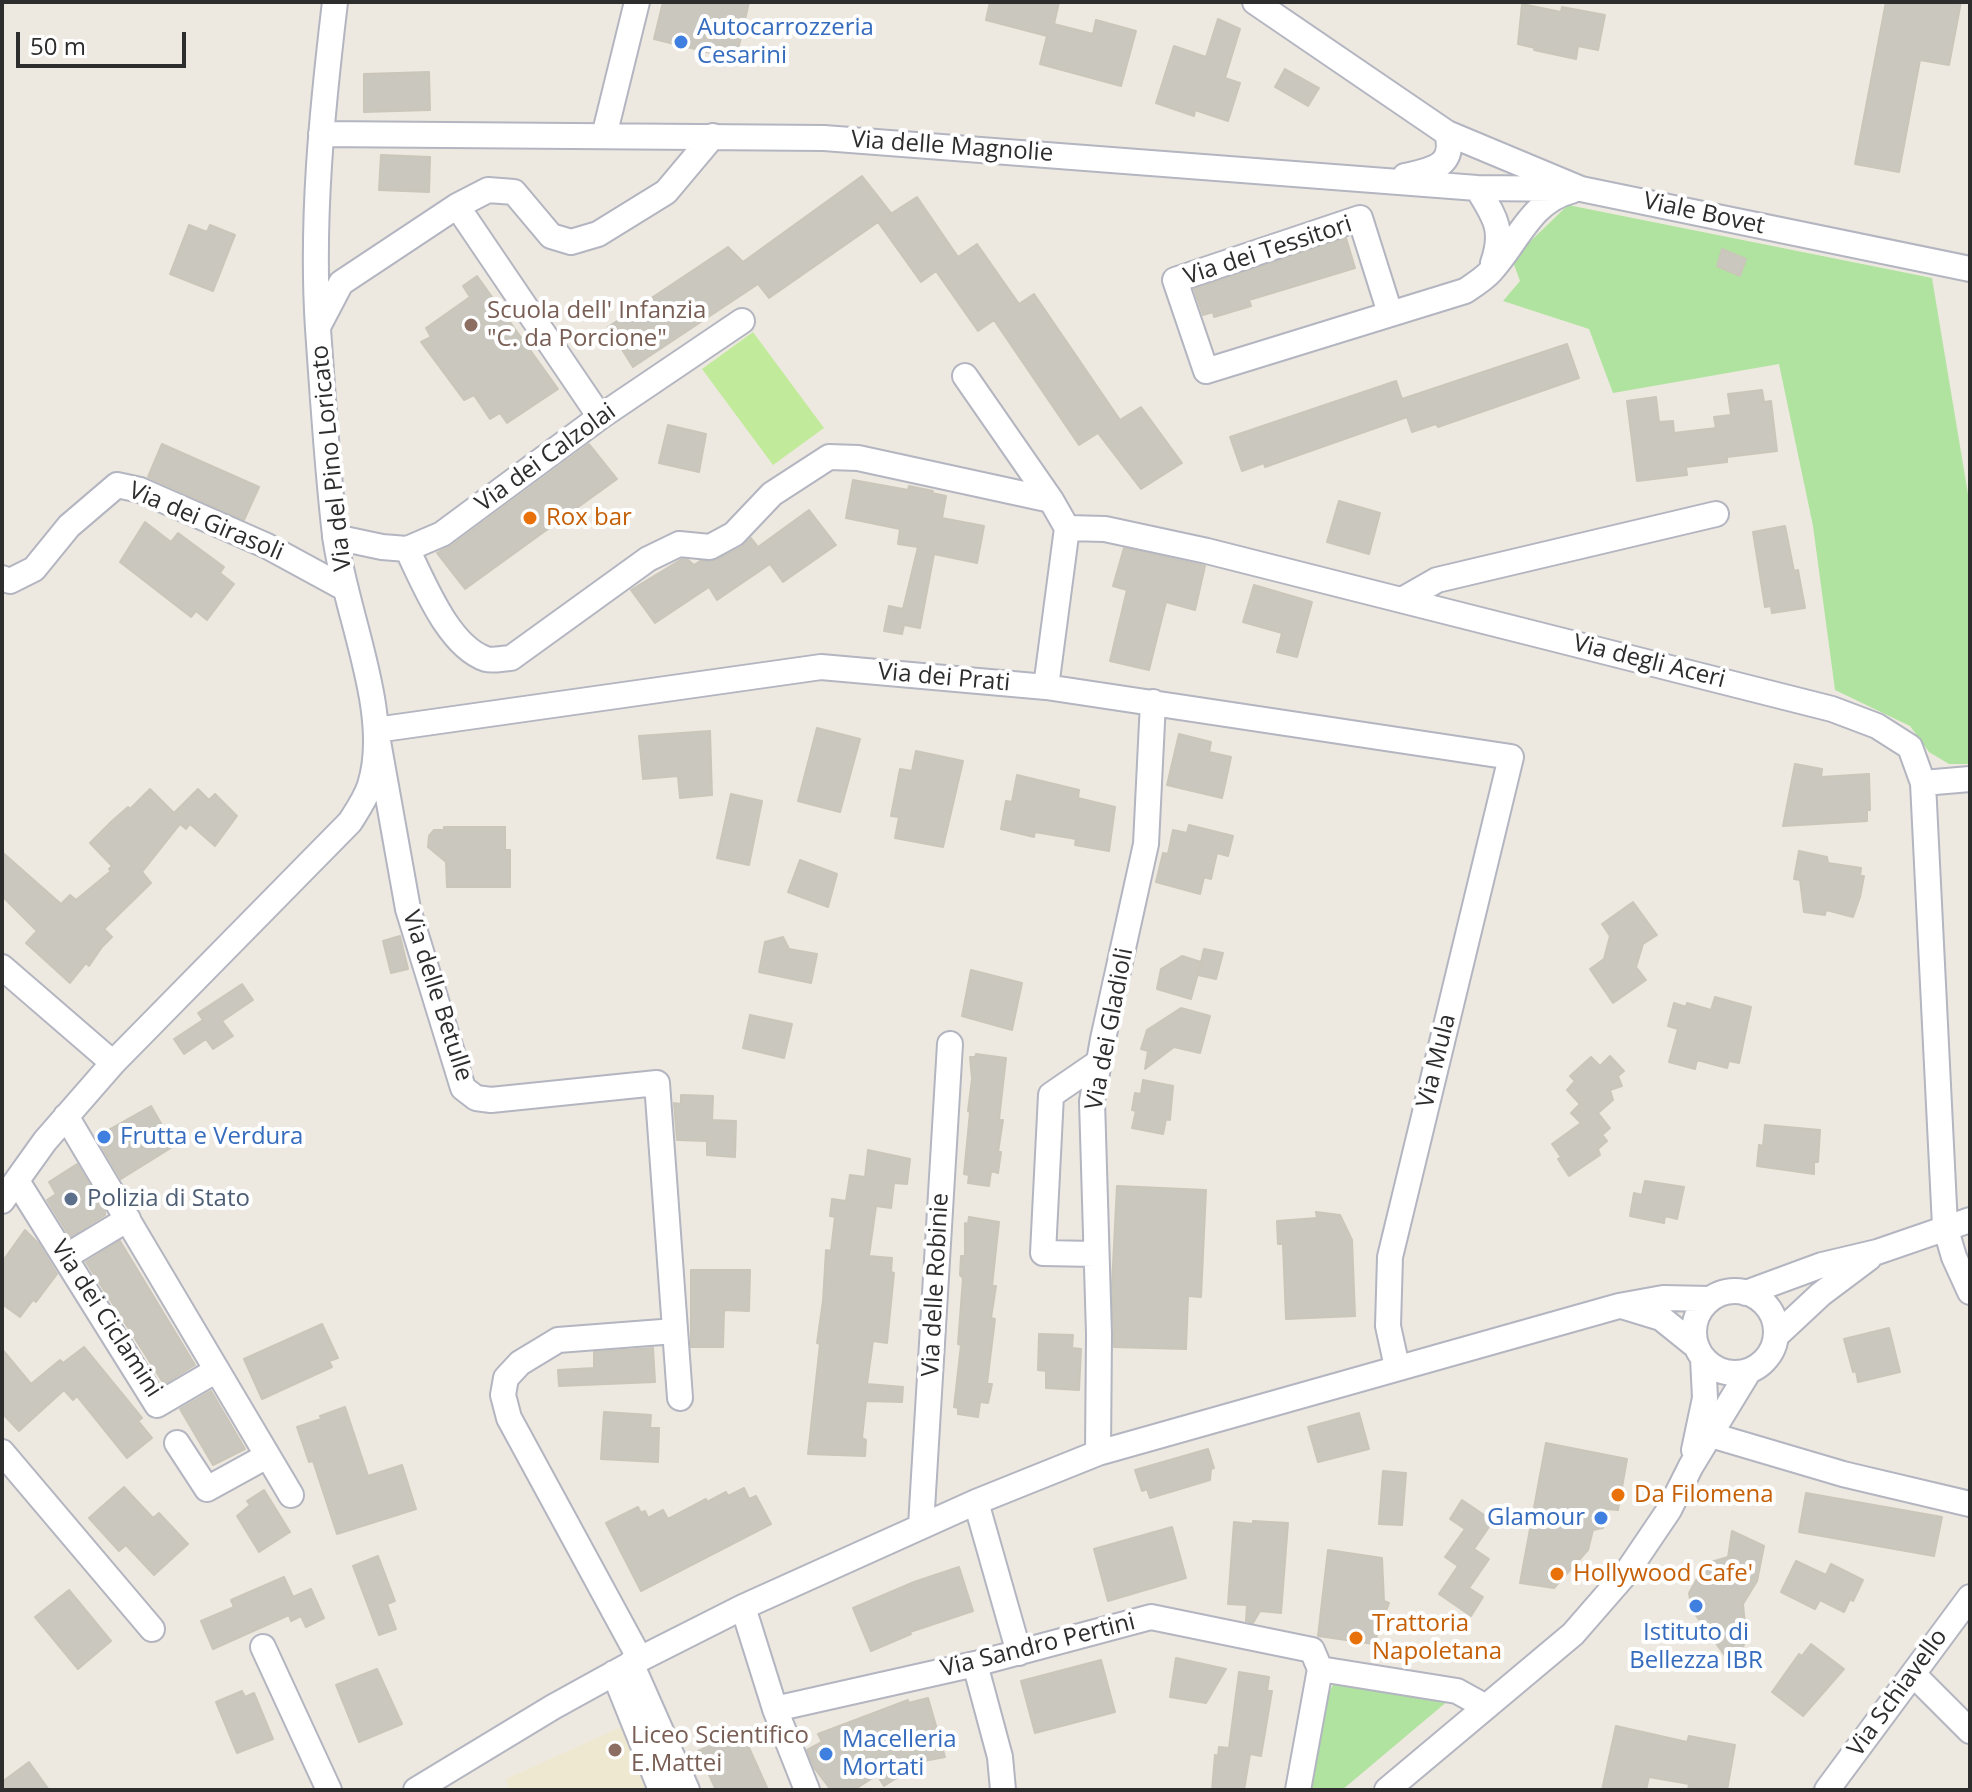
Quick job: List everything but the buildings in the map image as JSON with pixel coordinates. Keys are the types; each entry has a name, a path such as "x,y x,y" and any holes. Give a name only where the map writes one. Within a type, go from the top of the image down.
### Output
{"street":[{"name":"Via del Pino Loricato","path":"2,1201 66,1116 113,1063 350,822 370,787 376,755 376,717 335,537 318,327 315,224 335,2"},
{"path":"604,136 637,2"},
{"name":"Viale Bovet","path":"1255,2 1447,133 1581,189 1970,269"},
{"path":"1384,181 1432,169 1446,160 1451,148 1447,133"},
{"name":"Via delle Magnolie","path":"321,134 824,138 1477,188 1581,189"},
{"path":"318,327 341,283 457,206 488,190 514,192 551,236 571,242 598,234 666,192 713,136"},
{"path":"1477,188 1498,221 1499,246 1490,273"},
{"path":"1490,273 1536,211 1554,196 1581,189"},
{"path":"457,206 600,417"},
{"name":"Via dei Tessitori","path":"1390,313 1360,218 1175,280 1206,371 1465,291 1490,273"},
{"name":"Via dei Calzolai","path":"407,549 442,534 600,417 742,321"},
{"path":"965,376 1067,528 1046,687"},
{"path":"335,537 407,549 435,606 466,647 489,660 511,658 648,559 679,544 710,547 734,534 772,494 829,457 858,458 1051,500"},
{"name":"Via dei Girasoli","path":"2,578 10,581 34,569 69,526 117,485 140,490 267,546 346,589"},
{"path":"1402,600 1437,580 1716,514"},
{"name":"Via degli Aceri","path":"1067,528 1105,529 1207,551 1832,709 1877,726 1910,747 1923,783 1945,1226 1954,1257 1970,1292"},
{"name":"Via dei Prati","path":"376,730 821,667 1046,687 1511,757"},
{"name":"Via dei Gladioli","path":"1098,1453 1099,1334 1092,1101 1146,844 1153,702"},
{"name":"Via delle Betulle","path":"376,730 408,909 463,1088 476,1098 491,1100 657,1083 680,1398"},
{"name":"Via Mula","path":"1397,1367 1388,1326 1390,1257 1511,757"},
{"path":"1923,783 1970,779"},
{"path":"2,967 113,1063"},
{"name":"Via delle Robinie","path":"921,1526 950,1044"},
{"path":"1095,1254 1043,1253 1051,1095 1099,1062"},
{"path":"66,1116 291,1495"},
{"name":"Via dei Ciclamini","path":"17,1181 157,1405 217,1370"},
{"path":"65,1257 128,1219"},
{"path":"1746,1293 1822,1265 1877,1252 1945,1226 1970,1220"},
{"path":"1387,1790 1573,1634 1627,1572 1669,1510 1691,1466 1749,1371 1768,1357 1776,1336 1821,1294 1877,1252"},
{"path":"416,1790 628,1665 743,1607 976,1502 1098,1453 1619,1306 1663,1298 1710,1299 1722,1293 1746,1293 1766,1304 1772,1314 1776,1336"},
{"path":"1691,1466 1705,1398 1695,1321 1710,1299"},
{"path":"1619,1306 1661,1318 1725,1372 1749,1371"},
{"path":"675,1331 558,1340 520,1363 506,1378 503,1395 509,1418 687,1790"},
{"path":"1711,1435 1843,1474 1970,1504"},
{"path":"177,1443 207,1489 267,1456"},
{"path":"2,1452 152,1629"},
{"path":"976,1502 1019,1653"},
{"name":"Via Schiavello","path":"1827,1790 1970,1597"},
{"path":"743,1607 775,1709 807,1790"},
{"name":"Via Sandro Pertini","path":"775,1709 975,1664 1151,1617 1312,1650 1320,1669"},
{"path":"263,1647 329,1790"},
{"path":"975,1664 1000,1757 1003,1790"},
{"path":"628,1665 661,1790"},
{"path":"1298,1790 1320,1669 1457,1691 1486,1707"},
{"path":"1913,1674 1970,1731"}],"shaded area":[{"name":"Liceo Scientifico E.Mattei","path":"645,1716 677,1790 509,1790 506,1779"}],"green space":[{"path":"1568,205 1932,278 1970,506 1970,764 1949,764 1929,752 1910,726 1835,690 1813,526 1779,364 1613,393 1589,329 1503,301 1520,281 1512,259"},
{"path":"753,332 824,428 773,465 702,369"},
{"path":"1348,1683 1449,1700 1342,1790 1307,1790 1323,1703 1333,1685"}],"place":[{"name":"Autocarrozzeria Cesarini","path":"681,42"},
{"name":"Scuola dell' Infanzia \"C. da Porcione\"","path":"471,325"},
{"name":"Rox bar","path":"530,518"},
{"name":"Frutta e Verdura","path":"104,1137"},
{"name":"Polizia di Stato","path":"71,1199"},
{"name":"Da Filomena","path":"1618,1495"},
{"name":"Glamour","path":"1601,1518"},
{"name":"Hollywood Cafe'","path":"1557,1574"},
{"name":"Istituto di Bellezza IBR","path":"1696,1606"},
{"name":"Trattoria Napoletana","path":"1356,1638"},
{"name":"Liceo Scientifico E.Mattei","path":"615,1750"},
{"name":"Macelleria Mortati","path":"826,1754"}]}
